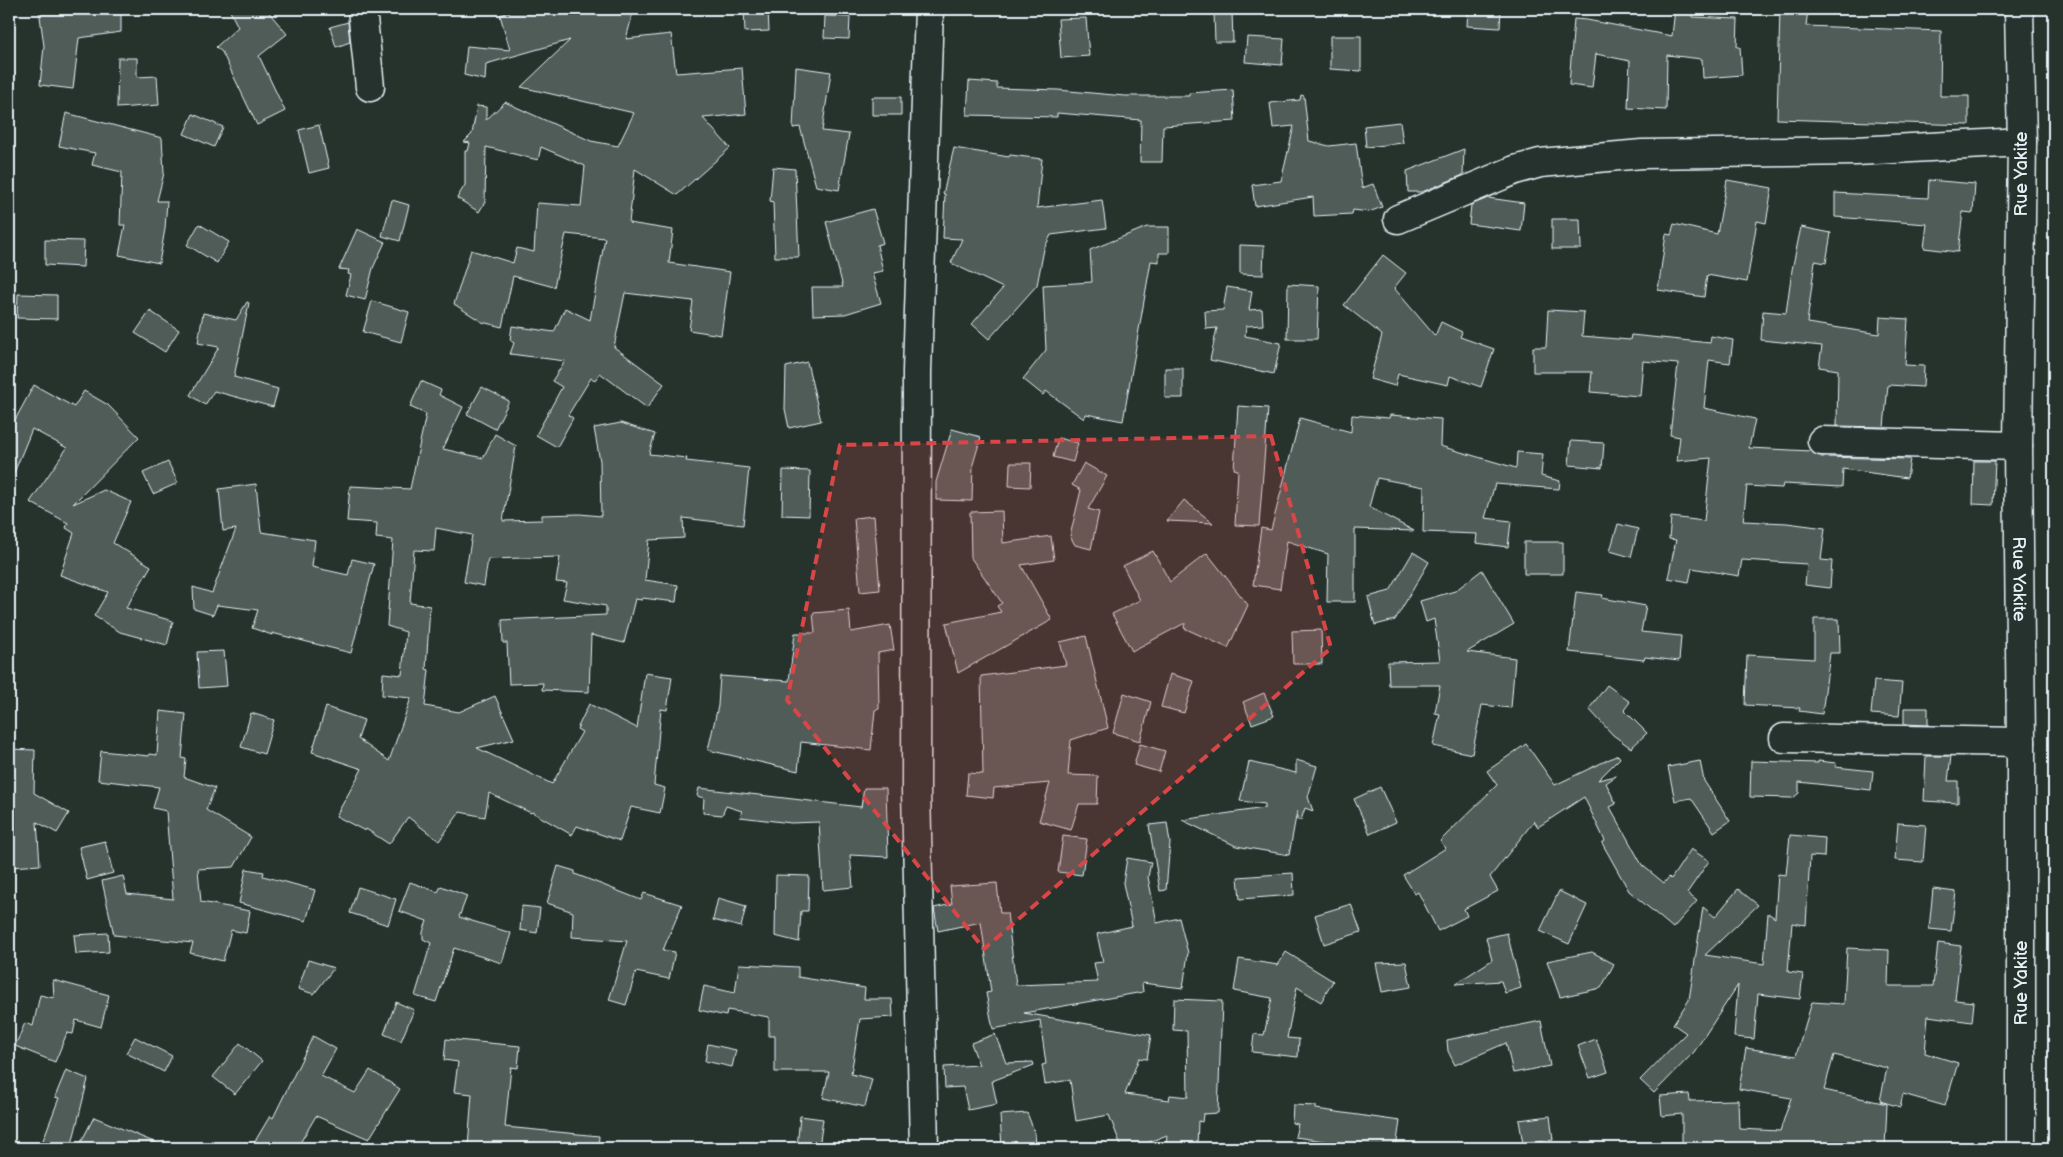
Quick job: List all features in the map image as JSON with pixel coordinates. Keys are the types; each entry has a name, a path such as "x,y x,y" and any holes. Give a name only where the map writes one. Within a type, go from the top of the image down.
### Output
{"street":[{"path":"362,9 370,87"},
{"path":"924,1148 916,789 917,371 929,9"},
{"name":"Rue Yakite","path":"2019,9 2022,142 2018,446 2021,742 2021,1148"},
{"path":"1398,218 1515,170 1540,164 1642,154 1856,152 2022,142"},
{"path":"1822,441 2018,446"},
{"path":"1784,738 2021,742"}],"highlighted area":[{"path":"1271,436 1331,648 984,949 787,700 840,445"}],"building":[{"path":"39,9 121,9 121,32 79,38 73,89 40,85 44,46"},
{"path":"229,9 266,9 287,34 259,56 285,111 257,125 222,52 216,47 238,27"},
{"path":"520,9 634,9 626,39 671,34 676,73 742,68 746,114 703,118 730,148 677,195 635,169 629,223 673,230 669,263 730,272 721,335 689,330 693,301 625,293 614,347 664,384 647,408 600,373 595,380 591,378 568,415 573,418 557,447 536,435 562,387 552,381 565,361 510,354 514,343 510,340 512,326 554,332 565,308 590,320 605,238 566,234 554,287 513,276 502,327 482,322 454,304 471,250 513,263 517,248 534,252 537,203 581,206 585,166 541,147 538,160 486,147 485,202 479,212 457,198 465,185 465,151 468,151 470,143 464,142 472,134 477,106 486,107 486,120 505,102 591,141 618,146 634,113 521,87 570,40 486,64 485,80 464,75 467,46 510,50 500,15"},
{"path":"744,9 768,9 769,31 745,32"},
{"path":"1468,9 1501,9 1500,28 1467,26"},
{"path":"1675,9 1692,9 1692,17 1738,19 1737,47 1740,47 1742,75 1703,78 1702,59 1667,55 1666,110 1628,108 1630,61 1596,54 1592,88 1569,85 1574,19 1672,36"},
{"path":"1780,9 1808,9 1806,26 1941,31 1940,96 1969,96 1969,125 1777,119"},
{"path":"1232,11 1233,42 1215,42 1214,12"},
{"path":"825,16 850,17 849,39 824,38"},
{"path":"1086,18 1089,56 1061,58 1058,19"},
{"path":"348,22 350,42 336,47 330,27"},
{"path":"1330,36 1361,36 1361,71 1330,69"},
{"path":"1247,37 1284,39 1282,65 1245,62"},
{"path":"118,58 137,58 137,77 157,76 159,105 117,108"},
{"path":"796,67 831,72 822,131 849,134 839,190 816,186 800,127 793,128"},
{"path":"969,81 997,83 997,88 1058,90 1125,96 1189,96 1189,93 1233,90 1235,121 1163,126 1162,162 1140,162 1141,120 1057,113 1057,117 967,115"},
{"path":"1301,95 1304,96 1309,141 1329,146 1356,143 1362,188 1373,184 1382,207 1369,212 1353,210 1352,214 1314,216 1313,197 1255,206 1252,185 1281,181 1294,126 1273,128 1270,103 1300,100"},
{"path":"872,97 901,97 901,115 872,115"},
{"path":"66,113 162,138 164,173 157,201 167,201 165,229 159,263 119,255 125,225 120,225 122,172 92,165 95,153 59,146"},
{"path":"193,114 223,127 214,147 184,134"},
{"path":"1400,122 1403,143 1366,147 1364,126"},
{"path":"319,125 329,168 309,173 299,130"},
{"path":"954,148 1009,157 1010,155 1042,159 1037,208 1102,200 1106,228 1051,235 1044,249 1037,285 989,339 972,324 1003,288 951,263 962,239 943,238 945,194 943,194"},
{"path":"1464,149 1463,175 1422,192 1408,192 1407,171"},
{"path":"773,167 795,169 799,257 775,257 773,202 770,201"},
{"path":"1727,180 1772,188 1766,223 1757,221 1747,282 1707,275 1704,297 1658,290 1666,234 1671,235 1674,224 1717,234"},
{"path":"1929,180 1975,184 1973,213 1963,212 1958,252 1924,248 1927,224 1835,217 1835,193 1928,198"},
{"path":"1488,198 1524,203 1521,231 1469,224 1471,205"},
{"path":"392,200 409,205 400,241 382,236"},
{"path":"873,209 883,243 877,245 883,271 872,273 881,303 845,314 813,315 812,287 843,287 826,222"},
{"path":"1552,219 1580,219 1581,249 1552,249"},
{"path":"199,224 229,242 217,263 187,245"},
{"path":"1147,227 1169,227 1169,253 1159,253 1159,262 1151,261 1123,421 1086,414 1084,419 1046,391 1043,395 1023,379 1046,350 1043,285 1092,282 1090,250"},
{"path":"1801,227 1831,233 1826,263 1815,261 1807,323 1879,334 1880,317 1908,319 1905,365 1924,366 1923,387 1888,385 1884,427 1837,426 1838,370 1819,367 1822,346 1761,340 1763,311 1786,313"},
{"path":"357,229 385,242 373,268 365,300 346,295 351,275 348,274 349,270 339,269"},
{"path":"45,240 84,241 83,267 45,265"},
{"path":"1240,245 1264,246 1263,275 1240,274"},
{"path":"1383,255 1406,273 1394,288 1435,336 1441,322 1462,332 1460,337 1494,349 1481,387 1450,376 1448,385 1398,374 1395,386 1370,379 1382,335 1344,305"},
{"path":"1288,284 1319,286 1317,339 1287,339"},
{"path":"1227,287 1252,291 1249,310 1262,309 1263,325 1246,326 1245,336 1281,343 1274,374 1210,360 1217,328 1206,329 1205,311 1223,310"},
{"path":"18,294 57,295 57,319 17,318"},
{"path":"372,301 409,312 401,342 363,332"},
{"path":"247,302 249,303 234,377 278,389 273,407 214,391 205,405 190,395 219,347 198,343 203,313 236,320"},
{"path":"1548,310 1584,312 1582,336 1630,340 1631,335 1710,343 1711,336 1733,340 1730,363 1709,360 1704,408 1755,419 1749,448 1811,451 1822,457 1910,459 1907,478 1843,469 1842,487 1783,484 1782,488 1747,486 1743,521 1787,523 1825,528 1821,560 1832,561 1830,588 1805,585 1807,564 1742,560 1739,576 1692,568 1689,582 1668,578 1676,540 1669,539 1671,517 1704,521 1711,458 1677,461 1680,437 1670,435 1678,364 1643,361 1640,396 1590,392 1592,372 1533,372 1533,347 1546,347"},
{"path":"150,311 179,330 165,352 135,333"},
{"path":"807,362 821,421 789,428 785,409 786,367"},
{"path":"1165,368 1183,368 1183,398 1165,398"},
{"path":"421,381 441,390 439,395 463,407 443,449 483,458 495,434 516,446 503,521 542,520 542,515 580,514 601,516 600,461 594,428 621,423 655,434 649,454 687,458 686,461 749,468 743,525 683,518 684,538 649,540 645,580 678,585 676,602 642,598 642,600 635,599 624,643 591,635 589,692 542,690 543,683 509,684 507,643 503,643 502,620 606,615 606,606 563,599 567,583 556,582 560,557 488,559 484,586 464,582 472,535 436,528 434,551 414,550 410,603 430,606 426,669 429,670 425,706 459,712 495,696 514,739 477,748 552,784 582,732 577,729 589,704 637,728 645,673 672,677 667,710 661,709 654,785 665,788 660,813 631,807 620,841 577,826 572,835 532,812 489,793 485,817 460,812 439,841 408,817 389,844 366,829 365,831 336,816 362,769 312,752 326,707 364,720 358,739 389,761 411,698 382,695 383,673 402,675 406,632 387,626 393,540 376,538 377,523 347,521 350,486 410,489 426,414 410,407"},
{"path":"34,385 74,407 84,391 108,405 139,437 73,504 104,490 131,502 113,543 151,566 126,608 173,621 167,645 120,632 94,616 108,592 60,575 74,533 66,528 68,523 30,502 67,448 32,429 9,485 9,431"},
{"path":"482,387 509,401 495,429 467,414"},
{"path":"1238,406 1268,408 1259,526 1235,525 1238,470 1234,469"},
{"path":"1352,415 1389,418 1390,415 1441,419 1440,446 1516,468 1517,452 1543,454 1541,476 1560,481 1559,489 1495,484 1485,518 1511,521 1508,547 1476,543 1477,534 1423,532 1424,487 1377,478 1369,507 1414,531 1355,529 1355,602 1327,602 1328,554 1287,541 1280,589 1253,585 1261,528 1271,530 1300,418 1351,432"},
{"path":"952,429 981,437 973,464 972,501 936,500 936,482"},
{"path":"1058,438 1078,443 1073,462 1053,457"},
{"path":"1571,441 1604,443 1602,468 1569,465"},
{"path":"1974,461 1995,461 1993,505 1973,504"},
{"path":"168,462 178,483 153,494 143,473"},
{"path":"1010,463 1031,463 1030,487 1009,486"},
{"path":"1084,463 1107,476 1088,509 1099,512 1091,549 1075,545 1070,536 1081,490 1072,485"},
{"path":"783,470 810,471 809,516 782,515"},
{"path":"256,484 261,532 315,540 312,567 348,575 352,559 374,564 351,653 272,633 272,635 252,628 258,610 217,605 213,615 194,609 193,587 212,593 236,529 223,531 219,489"},
{"path":"1184,500 1213,523 1167,521"},
{"path":"1002,511 1003,543 1051,536 1054,560 1021,565 1052,620 958,673 946,623 1001,612 997,606 1002,603 971,558 970,512"},
{"path":"874,516 880,590 860,592 854,518"},
{"path":"1618,524 1638,529 1631,557 1610,551"},
{"path":"1524,542 1563,542 1563,574 1524,574"},
{"path":"1153,551 1170,582 1207,553 1248,605 1228,648 1184,628 1185,623 1132,651 1112,614 1140,600 1123,566"},
{"path":"1413,552 1429,562 1395,620 1375,625 1368,597 1390,591"},
{"path":"1482,570 1514,624 1467,652 1515,658 1511,708 1482,705 1472,754 1433,746 1440,714 1435,713 1440,685 1389,685 1388,662 1440,661 1434,619 1426,622 1420,601 1455,591"},
{"path":"1576,592 1603,595 1602,598 1646,606 1641,632 1681,636 1679,661 1645,657 1644,660 1569,652"},
{"path":"849,610 851,632 890,625 894,650 878,653 879,709 875,710 871,750 801,742 798,771 708,750 718,706 720,676 789,681 795,633 815,633 813,613"},
{"path":"1814,619 1839,619 1840,653 1830,653 1822,714 1799,711 1800,708 1745,705 1747,655 1814,659"},
{"path":"1321,630 1322,664 1293,664 1292,631"},
{"path":"1086,636 1108,728 1071,740 1068,775 1098,776 1097,804 1079,804 1071,830 1039,821 1050,783 994,788 993,798 966,795 968,773 983,774 981,676 1066,665 1060,642"},
{"path":"224,651 227,686 199,688 197,652"},
{"path":"1170,674 1194,681 1184,713 1161,707"},
{"path":"1874,681 1902,683 1899,716 1871,714"},
{"path":"1607,685 1630,702 1624,710 1647,733 1631,748 1613,735 1589,709"},
{"path":"1124,693 1151,702 1140,741 1113,733"},
{"path":"1264,693 1274,716 1252,724 1243,702"},
{"path":"1904,708 1928,708 1928,725 1904,724"},
{"path":"160,711 186,714 182,758 186,759 184,777 215,788 206,810 251,837 234,867 198,869 201,902 250,911 246,933 231,930 223,961 190,953 193,943 114,935 102,881 123,876 127,894 173,899 166,811 153,808 159,787 98,780 101,751 149,756 150,754 157,755"},
{"path":"251,713 274,720 264,754 241,747"},
{"path":"1140,744 1165,751 1159,772 1134,765"},
{"path":"1526,744 1555,785 1618,755 1620,758 1598,780 1616,776 1606,783 1616,804 1610,807 1642,865 1664,883 1669,877 1671,879 1691,849 1709,861 1687,893 1697,901 1673,928 1629,891 1602,843 1605,841 1584,797 1538,827 1534,821 1490,877 1498,891 1464,909 1467,916 1438,931 1418,892 1415,894 1403,875 1446,848 1440,841 1497,785 1487,771"},
{"path":"9,749 35,750 34,793 69,813 57,833 37,822 40,865 11,867"},
{"path":"1926,756 1951,756 1948,781 1958,781 1958,803 1924,801"},
{"path":"1296,760 1317,766 1308,797 1313,811 1305,808 1301,820 1297,820 1297,811 1289,855 1236,846 1182,820 1265,808 1265,804 1240,801 1249,762 1296,773"},
{"path":"1700,761 1704,781 1730,821 1714,832 1691,798 1675,801 1668,767"},
{"path":"1751,761 1818,763 1818,761 1836,763 1835,767 1873,771 1871,790 1799,782 1799,793 1793,798 1750,797"},
{"path":"1380,787 1396,822 1370,834 1354,799"},
{"path":"699,788 861,807 864,788 886,788 888,857 850,855 853,887 823,890 819,822 791,823 740,817 742,811 726,806 722,815 703,813 704,798 697,796"},
{"path":"1167,823 1170,843 1166,890 1160,891 1149,825"},
{"path":"1898,823 1926,825 1923,862 1895,860"},
{"path":"1790,835 1825,838 1824,857 1810,856 1806,925 1792,923 1788,972 1803,974 1800,999 1758,994 1754,1039 1734,1037 1738,985 1694,1052 1654,1093 1640,1080 1686,1033 1673,1024 1689,1000 1703,907 1715,917 1738,889 1758,905 1705,955 1764,964 1768,913 1775,918 1778,874 1786,875"},
{"path":"1063,836 1087,839 1082,875 1058,872"},
{"path":"105,841 113,873 87,880 79,847"},
{"path":"1127,858 1151,862 1148,877 1157,923 1179,918 1188,953 1183,988 1142,983 1143,992 1024,1013 1151,1035 1147,1059 1139,1058 1125,1094 1169,1100 1170,1095 1188,1097 1187,1031 1173,1030 1174,999 1222,1001 1218,1113 1203,1114 1202,1122 1198,1121 1197,1148 1166,1148 1167,1135 1134,1148 1122,1148 1109,1115 1076,1121 1070,1080 1045,1084 1042,1065 1046,1064 1040,1020 993,1029 986,993 991,992 981,922 938,931 934,908 952,904 950,886 997,883 1000,913 1007,913 1016,985 1098,982 1094,963 1103,962 1097,934 1132,926 1123,883"},
{"path":"558,866 575,871 575,874 641,900 644,893 682,905 663,950 675,952 669,979 636,972 626,1005 609,1000 627,941 572,937 573,912 547,903"},
{"path":"246,869 264,872 263,876 315,890 306,921 239,903"},
{"path":"1293,873 1294,895 1240,899 1238,877"},
{"path":"776,875 809,876 808,911 801,911 799,942 775,936"},
{"path":"410,882 438,892 441,886 467,896 459,917 511,933 502,963 454,948 436,1002 415,996 431,943 423,939 423,932 427,921 399,911"},
{"path":"358,887 396,899 388,925 350,913"},
{"path":"1933,889 1956,892 1951,931 1929,929"},
{"path":"1559,891 1587,905 1569,944 1540,931"},
{"path":"718,898 746,906 741,927 713,920"},
{"path":"1351,904 1361,932 1324,944 1315,915"},
{"path":"522,906 540,908 537,933 520,930"},
{"path":"108,933 109,952 76,954 74,935"},
{"path":"1507,933 1521,988 1505,993 1501,981 1455,984 1492,960 1486,938"},
{"path":"1938,943 1961,946 1955,1000 1974,1002 1972,1022 1928,1016 1925,1053 1958,1063 1945,1106 1903,1094 1900,1107 1880,1101 1887,1068 1834,1055 1824,1090 1887,1104 1885,1148 1682,1148 1682,1114 1662,1116 1660,1096 1689,1094 1690,1101 1738,1100 1739,1129 1780,1131 1791,1098 1739,1089 1746,1048 1796,1056 1812,1002 1844,1004 1847,948 1889,950 1888,986 1933,986"},
{"path":"1286,952 1333,981 1321,1002 1297,987 1287,1038 1299,1039 1298,1057 1252,1052 1254,1034 1264,1035 1272,998 1234,991 1239,959 1278,965"},
{"path":"1592,952 1614,964 1601,988 1560,997 1547,961"},
{"path":"308,960 334,968 314,994 298,989"},
{"path":"1406,962 1411,987 1382,992 1376,963"},
{"path":"739,964 798,967 798,977 865,988 864,999 892,999 893,1017 860,1019 851,1074 872,1079 865,1107 823,1098 829,1072 775,1072 775,1036 769,1036 769,1017 727,1010 726,1016 699,1010 704,986 735,993"},
{"path":"53,980 109,995 101,1027 76,1020 73,1034 67,1033 55,1062 15,1046 25,1023 33,1026 40,995 54,998"},
{"path":"396,1002 414,1010 401,1041 384,1034"},
{"path":"1541,1021 1550,1066 1513,1073 1506,1043 1455,1065 1448,1051 1447,1040"},
{"path":"995,1034 1006,1063 1033,1062 1034,1065 992,1081 997,1104 968,1110 963,1087 945,1088 944,1067 979,1065 971,1043"},
{"path":"313,1036 336,1049 321,1076 355,1093 370,1070 400,1089 369,1139 316,1116 297,1148 251,1148 270,1116 273,1118"},
{"path":"135,1037 172,1056 164,1072 126,1053"},
{"path":"446,1039 520,1046 518,1068 511,1067 505,1127 599,1136 598,1148 468,1148 472,1094 454,1092 458,1062 444,1060"},
{"path":"1596,1039 1608,1072 1590,1078 1578,1046"},
{"path":"240,1043 262,1061 235,1094 213,1077"},
{"path":"708,1044 736,1050 732,1067 705,1061"},
{"path":"66,1070 88,1079 71,1148 40,1148 59,1098 55,1097"},
{"path":"1293,1105 1316,1106 1316,1109 1400,1121 1396,1148 1376,1148 1295,1137 1298,1124 1292,1123"},
{"path":"1027,1113 1035,1133 1036,1146 1002,1148 1000,1115"},
{"path":"800,1116 823,1119 819,1148 797,1148"},
{"path":"1550,1116 1553,1140 1523,1144 1519,1120"},
{"path":"94,1117 168,1148 78,1148"}]}
